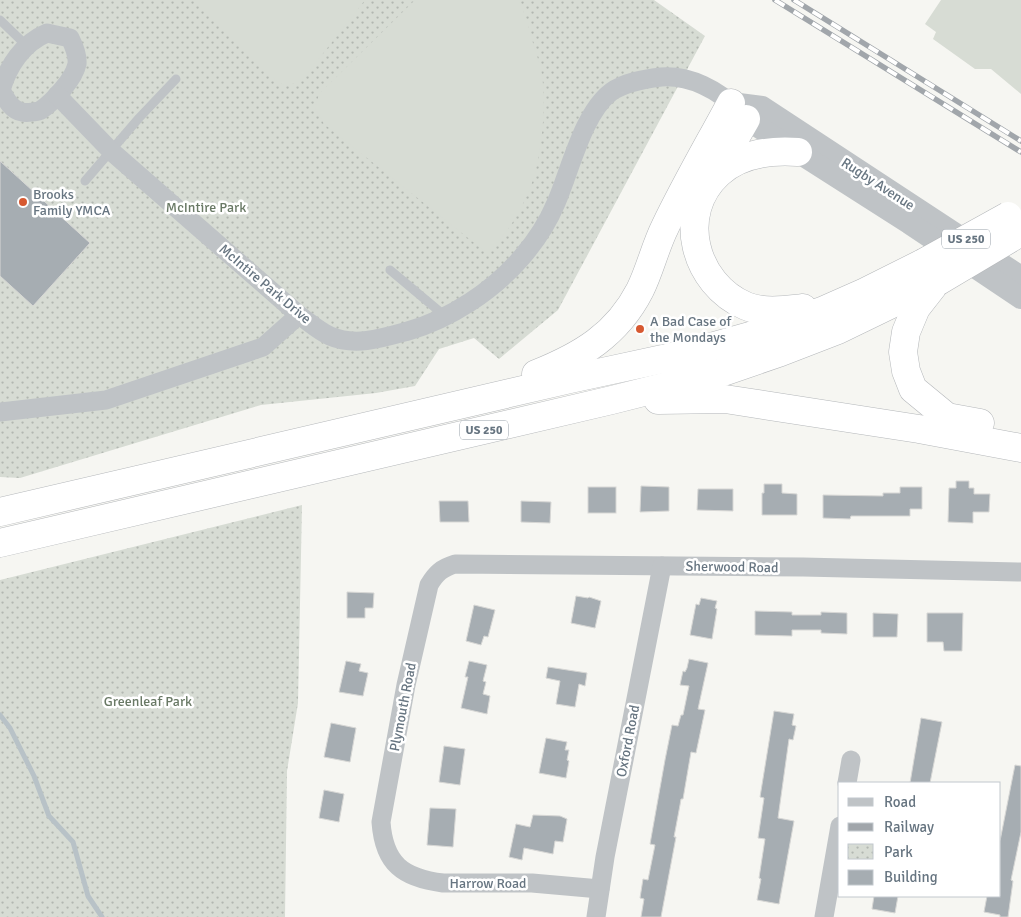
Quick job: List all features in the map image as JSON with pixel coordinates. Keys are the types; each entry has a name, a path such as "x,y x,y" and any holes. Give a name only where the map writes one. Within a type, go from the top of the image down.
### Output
{"highway":[{"path":"739,111 707,187 698,203 695,217 695,236 698,255 704,269 715,284 729,297 747,306 764,310 791,310 839,304"},
{"path":"409,417 482,394 563,364 611,332 626,314 640,290 661,234 681,193 739,111"},
{"path":"707,187 719,173 733,163 750,156 771,152 798,152"},
{"name":"US 250","path":"0,543 612,400 723,372 838,330 930,272 1021,208"},
{"name":"US 250","path":"0,512 686,354 750,336 930,272 1021,232"},
{"path":"930,272 906,332 903,352 906,371 913,389 947,418 1021,429"},
{"path":"612,400 726,399 1021,448"}],"street":[{"path":"47,33 70,38 76,50 77,64 72,78 57,95 40,111 22,112 10,105 1,90 6,73 27,46 36,38 47,33"},
{"name":"McIntire Park Drive","path":"57,95 111,151 299,315 331,336 354,342 393,335 445,316 472,300 498,280 521,258 556,205 586,126 593,113 610,92 636,81 674,76 691,80 739,111"},
{"name":"Rugby Avenue","path":"739,111 762,107 1021,277"},
{"name":"Rugby Avenue","path":"739,111 798,152 1021,298"},
{"path":"0,412 106,400 263,347 299,315"},
{"name":"Sherwood Road","path":"444,568 455,564 1021,572"},
{"name":"Oxford Road","path":"596,917 605,857 662,566"},
{"name":"Plymouth Road","path":"387,853 382,838 381,822 406,686 429,584 435,575 444,568"},
{"path":"847,782 851,760"},
{"path":"824,917 838,837"},
{"name":"Harrow Road","path":"387,853 396,866 412,875 429,881 443,883 532,884 600,890"}],"lane":[{"path":"0,20 27,46"},
{"path":"85,181 176,79"},
{"path":"390,270 445,316"}],"green space":[{"name":"McIntire Park","path":"0,0 654,0 705,36 558,310 499,359 474,338 439,349 415,386 376,393 261,405 20,478 0,477"},
{"path":"195,0 365,0 303,79 293,84 284,85 272,77"},
{"path":"415,0 518,0 540,64 544,103 542,136 533,181 524,202 510,226 487,253 324,124 315,108 319,94"},
{"path":"941,0 1021,0 1021,94 991,69 975,69 933,39 936,32 925,24"},
{"name":"Greenleaf Park","path":"302,505 298,703 287,771 285,917 0,917 0,580"}],"building":[{"name":"Brooks Family YMCA","path":"0,161 90,243 33,306 0,276"},
{"path":"956,481 969,481 969,488 974,488 974,494 990,494 989,512 973,512 973,523 948,522 949,488 956,488"},
{"path":"764,484 782,484 782,493 797,494 797,515 762,515"},
{"path":"641,486 669,487 669,511 640,512"},
{"path":"588,487 616,487 616,513 588,513"},
{"path":"900,487 922,487 922,509 910,509 910,516 851,516 850,519 823,518 823,495 883,496 883,493 900,493"},
{"path":"698,489 733,489 733,511 697,510"},
{"path":"439,501 468,501 469,522 440,522"},
{"path":"521,501 551,502 550,523 521,522"},
{"path":"347,592 374,593 373,608 365,608 365,618 347,618"},
{"path":"576,596 589,597 601,601 595,628 571,623"},
{"path":"701,598 717,601 712,639 690,635 696,604 699,605"},
{"path":"474,605 495,610 488,637 484,636 481,645 466,641"},
{"path":"755,611 792,612 792,615 821,615 821,612 847,613 847,634 821,633 821,630 792,630 792,636 755,635"},
{"path":"873,613 898,614 897,637 873,637"},
{"path":"927,613 963,613 962,651 944,651 943,642 927,642"},
{"path":"689,659 708,663 698,709 705,710 696,753 691,752 683,799 681,799 661,917 641,917 644,899 640,898 643,879 648,880 655,845 650,844 665,760 672,725 678,726 681,715 683,715 689,686 680,685 683,671 685,672 687,668"},
{"path":"346,661 361,664 359,671 368,673 363,696 339,692"},
{"path":"469,661 487,665 483,681 486,682 483,694 490,696 487,714 461,708 468,677 465,677"},
{"path":"548,667 587,673 585,686 579,684 575,707 556,704 560,681 546,678"},
{"path":"774,711 794,714 792,725 796,726 793,740 789,739 778,818 794,821 779,904 757,900 765,839 758,838 764,798 760,797"},
{"path":"921,718 942,722 930,782 910,782"},
{"path":"331,723 356,728 350,762 324,757"},
{"path":"546,738 567,742 565,750 569,750 567,760 569,761 566,778 539,773"},
{"path":"444,746 465,749 460,785 439,782"},
{"path":"1015,765 1021,766 1021,832 1011,880 1013,881 1008,917 1000,917 1000,915 984,912 987,897 1001,897 1001,836"},
{"path":"324,790 344,794 339,822 319,818"},
{"path":"430,808 456,809 453,847 427,845"},
{"path":"533,815 560,816 567,819 563,842 555,841 553,854 524,848 522,860 509,857 516,824 530,827"},
{"path":"874,897 898,897 895,913 872,909"}],"waterway":[{"path":"0,715 10,728 34,776 49,816 73,842 88,896 102,917"}],"railway":[{"path":"775,0 1021,152"},
{"path":"794,0 1021,141"}],"place":[{"name":"Brooks Family YMCA","path":"23,202"},
{"name":"A Bad Case of the Mondays","path":"640,329"}]}
